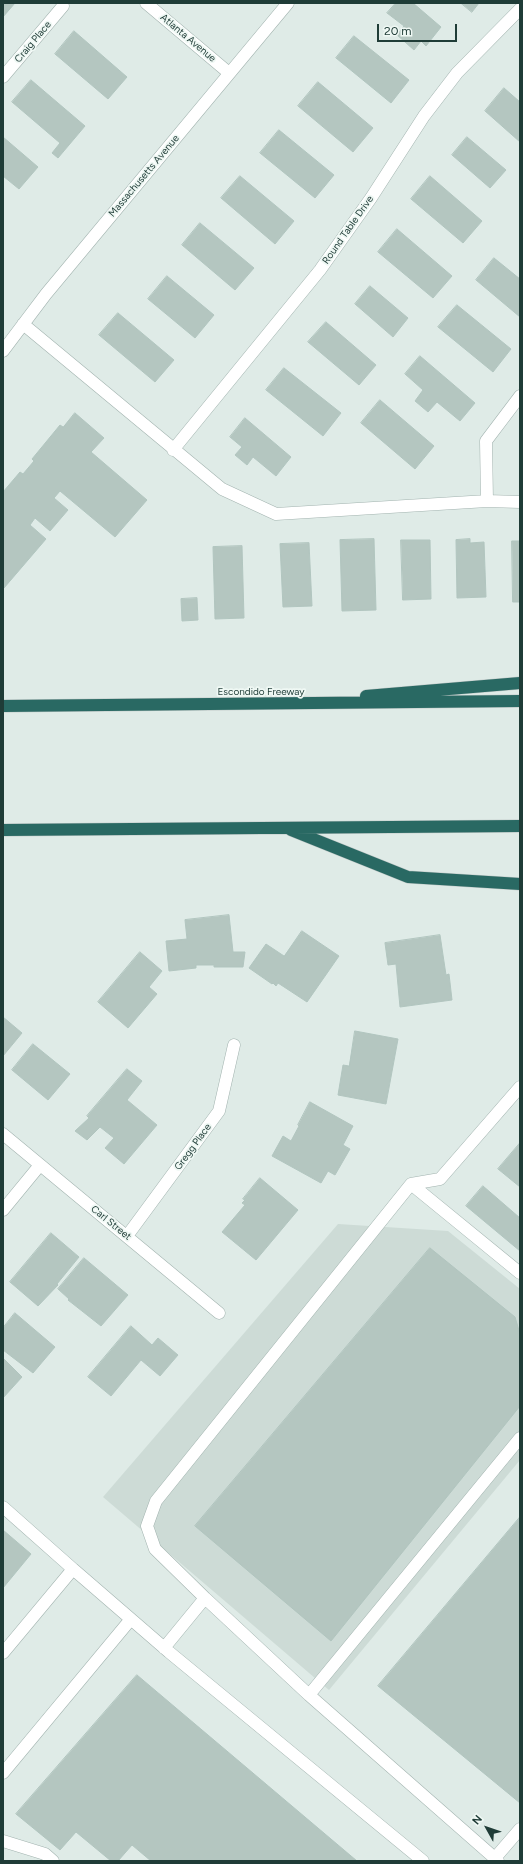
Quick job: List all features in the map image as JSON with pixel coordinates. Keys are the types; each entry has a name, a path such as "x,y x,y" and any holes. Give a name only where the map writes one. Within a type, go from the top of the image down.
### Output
{"highway":[{"path":"267,704 520,683"},
{"name":"Escondido Freeway","path":"3,706 520,701"},
{"path":"3,830 520,826"},
{"path":"284,827 408,877 520,884"}],"street":[{"name":"Atlanta Avenue","path":"146,3 229,73"},
{"name":"Massachusetts Avenue","path":"3,350 22,324 288,3"},
{"name":"Craig Place","path":"3,77 63,6"},
{"name":"Round Table Drive","path":"173,450 320,270 371,198 424,116 457,73 520,9"},
{"path":"22,324 222,489 276,514 487,501 520,502"},
{"path":"487,501 486,441 520,396"},
{"name":"Gregg Place","path":"127,1236 219,1112 234,1045"},
{"path":"520,1087 440,1179 411,1184 156,1501 147,1526 155,1549 205,1598 309,1695 497,1860 520,1829"},
{"name":"Carl Street","path":"3,1134 219,1313"},
{"path":"3,1210 40,1165"},
{"path":"411,1184 520,1273"},
{"path":"309,1695 520,1438"},
{"path":"3,1507 164,1648 423,1861"},
{"path":"3,1653 73,1569"},
{"path":"164,1648 205,1598"},
{"path":"3,1773 131,1619"},
{"path":"3,1841 45,1854 53,1861"}],"shaded area":[{"path":"338,1224 448,1231 520,1289 520,1460 329,1690 103,1497"}],"building":[{"path":"3,3 15,3 3,17"},
{"path":"396,3 413,3 441,27 426,46 421,41 414,50 397,35 404,26 387,13"},
{"path":"461,3 479,3 472,12"},
{"path":"74,31 127,77 108,99 55,54"},
{"path":"354,36 409,80 391,103 336,58"},
{"path":"31,80 85,126 58,158 52,153 60,143 12,102"},
{"path":"318,82 373,128 353,152 298,106"},
{"path":"504,88 520,102 520,142 485,111"},
{"path":"279,130 334,175 315,198 260,153"},
{"path":"3,137 38,167 19,189 3,176"},
{"path":"467,137 506,170 490,188 452,155"},
{"path":"240,176 294,221 275,244 221,198"},
{"path":"430,176 482,221 463,243 411,199"},
{"path":"200,223 254,268 235,290 182,245"},
{"path":"397,229 452,276 433,298 378,252"},
{"path":"494,258 520,279 520,317 476,280"},
{"path":"167,276 214,315 195,338 148,299"},
{"path":"370,286 408,318 393,337 355,304"},
{"path":"457,305 511,349 493,372 438,327"},
{"path":"118,313 174,360 155,382 99,335"},
{"path":"326,322 376,365 359,385 308,342"},
{"path":"420,356 475,403 460,421 437,402 428,412 415,401 423,390 405,374"},
{"path":"284,368 341,413 323,436 266,390"},
{"path":"380,400 434,446 415,469 361,423"},
{"path":"75,413 104,438 91,452 147,500 115,537 60,491 54,498 68,510 50,531 35,518 30,525 46,539 4,588 3,492 20,472 23,474 34,461 32,459 60,425 63,427"},
{"path":"245,418 291,457 276,476 253,457 247,465 235,455 242,447 230,437"},
{"path":"374,539 376,610 342,611 340,540"},
{"path":"470,539 470,543 484,542 486,597 457,598 456,540"},
{"path":"401,540 430,540 431,599 403,600"},
{"path":"512,541 520,541 520,602 513,602"},
{"path":"309,543 312,606 283,607 280,544"},
{"path":"242,546 244,618 215,619 213,547"},
{"path":"197,598 198,620 182,621 181,599"},
{"path":"229,915 233,952 245,952 243,967 214,967 214,965 196,965 196,968 169,971 166,941 187,939 185,920"},
{"path":"302,931 339,956 307,1002 278,983 276,986 273,983 272,984 249,968 266,944 284,956"},
{"path":"440,935 446,975 449,974 452,1000 400,1007 396,964 388,965 385,943"},
{"path":"140,952 162,971 149,987 157,994 128,1028 98,1002"},
{"path":"3,1017 22,1033 3,1056"},
{"path":"355,1031 398,1039 386,1104 338,1095 343,1065 349,1066"},
{"path":"33,1044 70,1074 48,1100 12,1070"},
{"path":"127,1069 142,1081 127,1100 157,1125 124,1164 105,1148 114,1138 100,1127 87,1140 75,1131 89,1118 87,1116"},
{"path":"310,1102 353,1126 343,1145 350,1149 335,1175 328,1171 321,1183 272,1156 283,1136 291,1141"},
{"path":"520,1143 520,1187 498,1169"},
{"path":"260,1178 298,1210 256,1260 222,1232 245,1205 242,1203 245,1200 243,1199"},
{"path":"483,1186 520,1218 520,1251 466,1206"},
{"path":"51,1233 79,1257 57,1284 58,1285 38,1306 10,1282"},
{"path":"430,1248 515,1317 520,1334 520,1406 331,1641 195,1526"},
{"path":"84,1258 128,1295 101,1326 68,1300 69,1299 58,1289"},
{"path":"15,1313 55,1347 33,1373 3,1350 3,1328"},
{"path":"131,1326 152,1345 158,1338 178,1355 160,1376 141,1360 111,1396 88,1377"},
{"path":"3,1358 22,1377 3,1398"},
{"path":"520,1517 520,1803 378,1686"},
{"path":"3,1530 31,1554 3,1588"},
{"path":"137,1675 357,1861 151,1861 132,1845 118,1861 111,1861 76,1832 60,1850 16,1814"}]}
